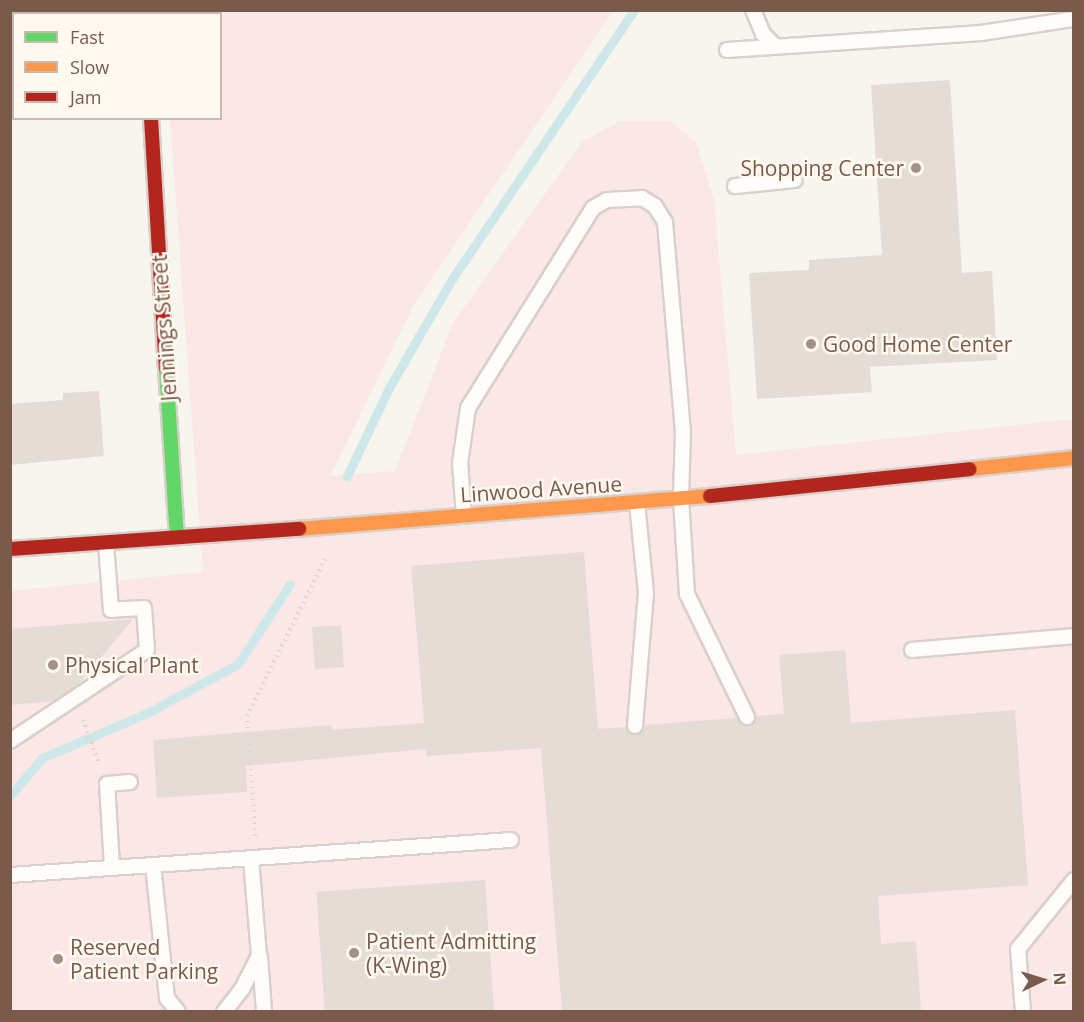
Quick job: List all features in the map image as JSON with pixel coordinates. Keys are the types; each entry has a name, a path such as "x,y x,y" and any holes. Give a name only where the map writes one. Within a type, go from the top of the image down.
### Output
{"main road":[{"name":"Jennings Street","path":"151,120 177,537"},
{"name":"Linwood Avenue","path":"10,549 637,503 1074,458"}],"lane":[{"path":"753,10 764,34 775,46"},
{"path":"727,50 981,33 1074,19"},
{"path":"735,186 795,180"},
{"path":"464,516 460,463 468,408 578,226 593,208 626,196 642,198 655,206 665,222 683,430 681,499 687,594 747,717"},
{"path":"635,726 646,593 637,503"},
{"path":"10,741 147,650 144,608 111,610 106,542"},
{"path":"912,650 1074,636"},
{"path":"112,867 107,784 130,782"},
{"path":"12,874 511,840"},
{"path":"254,858 264,1011"},
{"path":"153,865 167,998 178,1011"},
{"path":"1023,1011 1018,949 1074,880"},
{"path":"224,1011 242,989 260,956"}],"path":[{"path":"254,858 247,716 342,525"},
{"path":"81,714 97,759"}],"shaded area":[{"path":"162,11 613,11 415,303 330,476 395,471 453,323 582,142 620,121 669,121 696,142 714,200 736,455 1073,419 1073,1011 11,1012 11,591 203,572 170,120 222,120 222,12"}],"building":[{"path":"950,80 962,273 992,271 997,360 870,367 872,392 757,399 749,273 809,270 809,260 882,255 871,85"},
{"path":"99,391 104,456 10,465 10,404 63,400 63,393"},
{"path":"584,552 598,729 626,727 635,735 644,725 737,718 742,725 750,725 756,716 784,714 779,655 845,650 851,723 1015,710 1028,885 878,896 881,944 916,941 921,1011 562,1011 541,748 426,756 426,749 246,766 247,792 157,798 153,740 332,725 332,730 424,723 411,566"},
{"name":"Physical Plant","path":"133,619 77,686 54,701 10,705 10,629"},
{"path":"341,625 344,667 315,669 312,627"},
{"path":"485,880 494,1011 325,1012 316,892"}],"waterway":[{"path":"347,476 389,388 452,279 634,10"},
{"path":"10,796 42,758 147,713 238,664 290,584"}],"traffic: fast":[{"path":"166,368 177,537"}],"traffic: slow":[{"path":"970,469 1074,458"},
{"path":"299,529 710,496"}],"traffic: jam":[{"path":"151,120 166,368"},
{"path":"710,496 970,469"},
{"path":"10,549 299,529"}],"place":[{"name":"Shopping Center","path":"916,168"},
{"name":"Good Home Center","path":"811,344"},
{"name":"Physical Plant","path":"53,665"},
{"name":"Patient Admitting (K-Wing)","path":"354,953"},
{"name":"Reserved Patient Parking","path":"58,959"}]}
